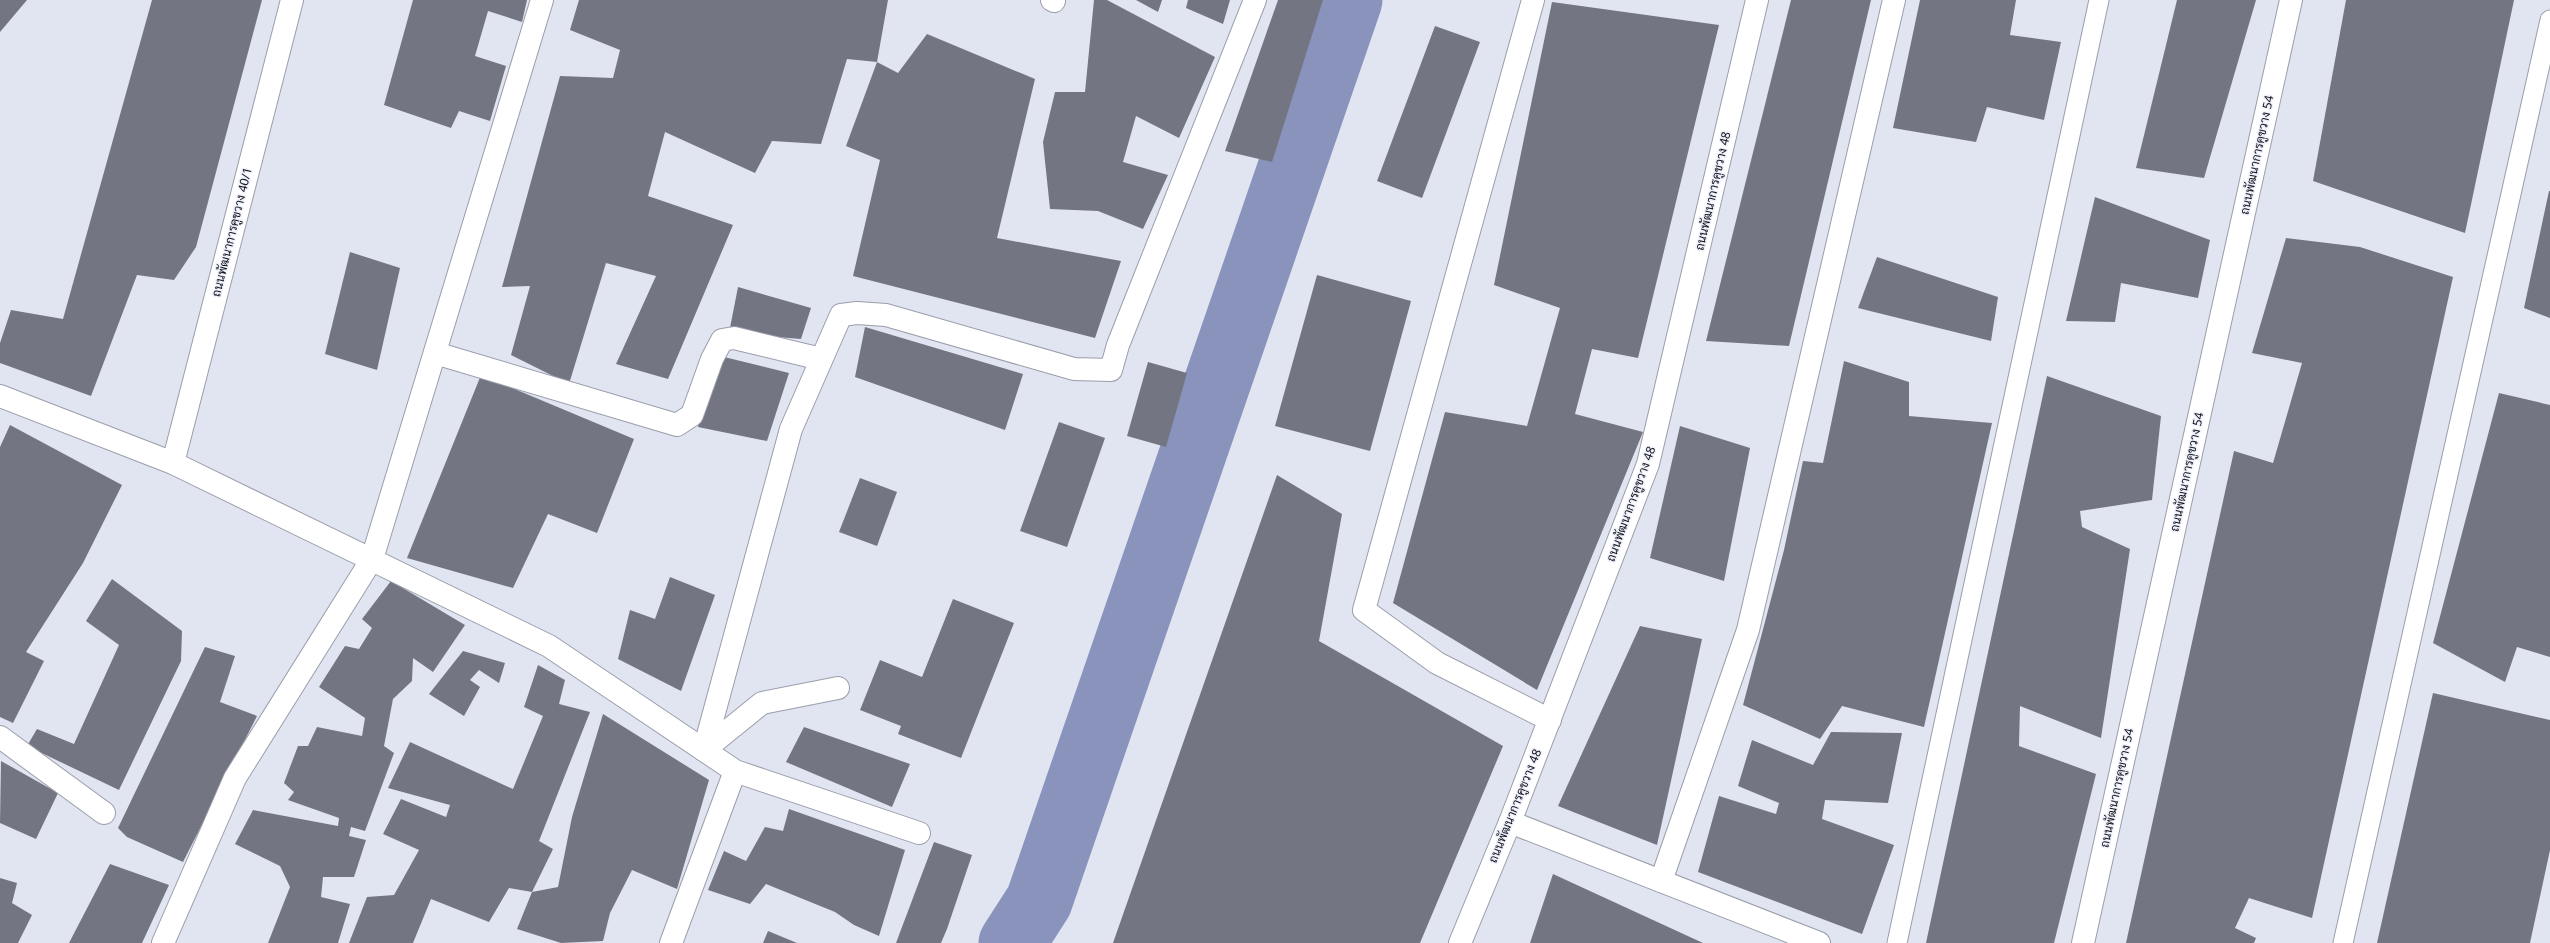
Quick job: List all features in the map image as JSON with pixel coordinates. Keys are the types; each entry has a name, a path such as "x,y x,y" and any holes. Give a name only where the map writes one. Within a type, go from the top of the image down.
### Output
{"street":[{"name":"ถนนพัฒนาการคูขวาง 40/1","path":"173,463 292,0"},
{"path":"163,943 235,778 372,559 542,0"},
{"path":"704,750 791,429 841,315 857,313 886,315 1074,369 1111,370 1118,345 1255,0"},
{"path":"1533,0 1364,610 1437,663 1550,720"},
{"name":"ถนนพัฒนาการคูขวาง 48","path":"1460,943 1510,822 1648,464 1757,0"},
{"path":"1661,881 1748,630 1894,0"},
{"name":"ถนนพัฒนาการคูขวาง 54","path":"2083,943 2291,0"},
{"path":"435,353 677,425 692,415 712,359 722,340 734,338 821,359"},
{"path":"0,396 173,463 549,646 735,771 919,833"},
{"path":"704,750 762,703 838,688"},
{"path":"0,737 104,813"},
{"path":"671,943 735,771"},
{"path":"1510,822 1819,943"}],"lane":[{"path":"1897,943 2099,0"},
{"path":"2343,943 2550,20"}],"water":[{"path":"1039,901 1017,943 1012,943"}],"building":[{"path":"0,0 27,0 0,32"},
{"path":"152,0 262,0 196,247 174,280 137,275 91,396 0,363 0,343 11,310 63,319"},
{"path":"413,0 527,0 522,22 488,11 475,56 506,66 490,121 459,111 451,128 384,105"},
{"path":"579,0 888,0 877,62 847,59 821,144 772,141 755,173 665,132 648,196 733,225 668,379 616,364 656,276 606,263 569,384 511,355 530,286 502,287 560,76 613,78 620,50 570,30"},
{"path":"1094,0 1107,0 1215,57 1179,138 1136,116 1123,162 1168,175 1143,229 1098,211 1050,209 1043,142 1055,92 1085,92"},
{"path":"1136,0 1162,0 1158,12"},
{"path":"1188,0 1230,0 1223,24 1186,8"},
{"path":"1278,0 1323,0 1272,162 1225,151"},
{"path":"1791,0 1871,0 1789,346 1706,341"},
{"path":"1920,0 2016,0 2010,35 2061,42 2044,120 1987,107 1976,142 1893,128"},
{"path":"2177,0 2256,0 2204,178 2136,168"},
{"path":"2346,0 2514,0 2465,233 2313,181"},
{"path":"1552,2 1719,25 1638,358 1592,349 1575,414 1643,432 1537,690 1393,603 1445,412 1527,426 1560,308 1494,285"},
{"path":"1435,26 1480,42 1422,198 1377,181"},
{"path":"927,34 1035,79 997,238 1121,261 1095,338 853,276 880,160 846,146 877,62 898,73"},
{"path":"2550,191 2550,318 2524,308"},
{"path":"2095,197 2210,240 2198,298 2121,283 2115,322 2066,321"},
{"path":"2286,238 2360,247 2453,277 2312,918 2249,898 2235,928 2256,938 2254,943 2126,943 2234,451 2273,463 2302,363 2252,353"},
{"path":"350,252 400,268 377,370 325,354"},
{"path":"1877,257 1998,297 1991,341 1858,308"},
{"path":"1317,275 1411,301 1370,451 1275,426"},
{"path":"738,287 811,308 801,339 729,333"},
{"path":"865,327 1023,374 1005,430 855,377"},
{"path":"716,355 789,373 767,441 698,427"},
{"path":"1844,361 1909,382 1909,416 1992,423 1924,727 1842,706 1820,739 1743,705 1784,550 1803,461 1823,463"},
{"path":"1148,362 1187,373 1166,447 1127,436"},
{"path":"481,375 634,439 597,533 548,514 513,588 407,558"},
{"path":"2047,376 2161,416 2152,500 2080,511 2082,527 2130,549 2101,738 2020,706 2019,746 2096,774 2054,943 1926,943"},
{"path":"2499,393 2550,405 2550,657 2517,647 2505,682 2433,643"},
{"path":"1059,422 1105,438 1067,547 1020,531"},
{"path":"10,425 122,485 83,563 26,652 44,661 13,723 0,717 0,447"},
{"path":"1680,426 1750,448 1724,581 1650,558"},
{"path":"1277,475 1342,514 1319,641 1503,746 1420,943 1113,943"},
{"path":"860,478 897,492 877,546 839,532"},
{"path":"670,577 715,595 681,691 618,659 630,610 655,619"},
{"path":"112,579 182,631 181,661 119,790 27,746 37,729 74,744 119,645 86,621"},
{"path":"391,581 465,625 433,672 413,658 412,681 393,699 384,746 394,753 365,831 351,827 349,836 366,840 354,877 323,877 321,897 350,904 338,943 268,943 290,887 280,866 235,844 253,810 338,826 339,818 288,800 294,792 284,783 298,746 308,746 317,727 362,736 365,718 319,687 345,646 359,649 372,628 362,619"},
{"path":"953,599 1014,623 961,758 898,734 901,726 860,710 880,660 922,677"},
{"path":"1640,626 1702,639 1657,845 1558,806"},
{"path":"205,647 235,656 220,702 257,716 183,862 127,837 118,828"},
{"path":"463,651 505,663 499,683 479,670 470,680 480,687 464,716 429,694"},
{"path":"538,665 565,680 559,704 590,712 539,841 553,849 532,892 509,888 489,922 431,899 413,943 349,943 367,897 394,895 419,850 383,834 401,799 446,817 450,805 388,788 410,742 513,789 543,716 524,707"},
{"path":"2433,693 2550,720 2550,850 2530,943 2377,943"},
{"path":"603,714 709,780 677,889 632,870 610,913 603,941 561,943 517,929 532,892 558,887 572,817"},
{"path":"804,727 910,764 892,807 786,762"},
{"path":"1831,732 1902,733 1888,803 1825,800 1822,819 1894,845 1862,934 1698,872 1719,796 1776,814 1779,803 1738,786 1752,740 1813,765"},
{"path":"1,761 58,793 36,839 0,823"},
{"path":"789,809 905,850 879,936 854,925 835,912 766,884 750,904 708,890 724,851 746,861 765,827 783,831"},
{"path":"934,842 972,855 947,929 941,943 896,943"},
{"path":"110,864 169,885 142,943 69,943"},
{"path":"1553,874 1703,943 1530,943"},
{"path":"0,878 17,883 12,903 32,915 18,943 0,943"},
{"path":"768,931 797,943 763,943"}],"waterway":[{"path":"1012,943 1039,901 1349,0"}]}
